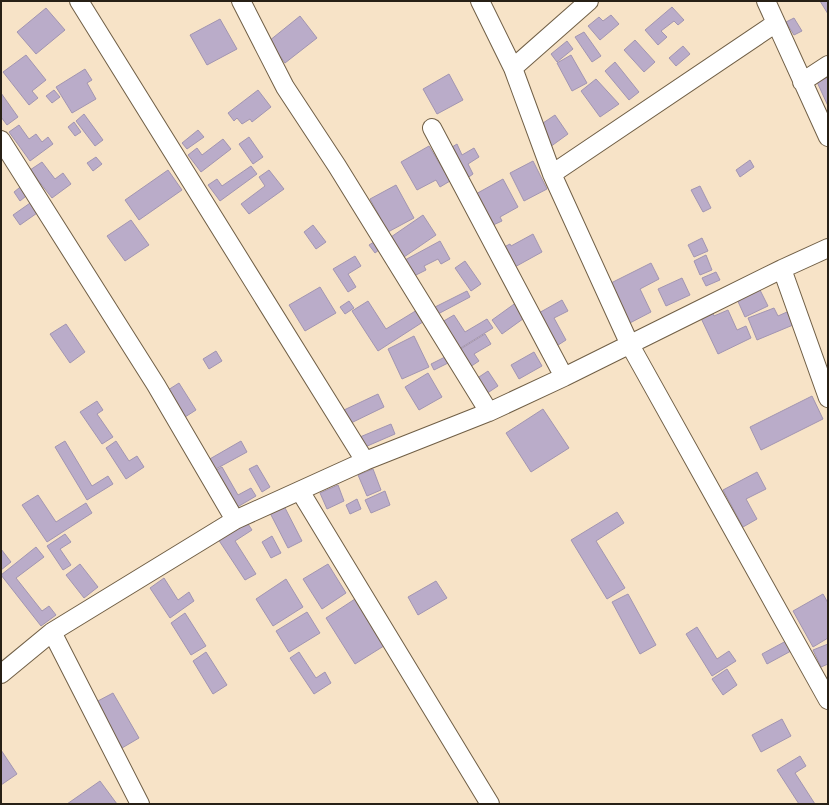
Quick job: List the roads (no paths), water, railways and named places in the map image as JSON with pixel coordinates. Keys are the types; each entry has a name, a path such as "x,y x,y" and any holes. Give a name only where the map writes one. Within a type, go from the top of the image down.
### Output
{"street":[{"path":"79,1 365,462"},
{"path":"241,1 285,87 337,166 488,412"},
{"path":"480,1 513,68 552,174 630,345 828,700"},
{"path":"513,68 589,1"},
{"path":"766,1 828,137"},
{"path":"552,174 776,23"},
{"path":"802,82 828,64"},
{"path":"432,128 564,377"},
{"path":"1,140 156,386 235,520"},
{"path":"1,674 52,632 235,520 365,462 488,412 564,377 782,269 828,248"},
{"path":"782,269 828,398"},
{"path":"300,491 490,804"},
{"path":"52,632 140,804"}]}
